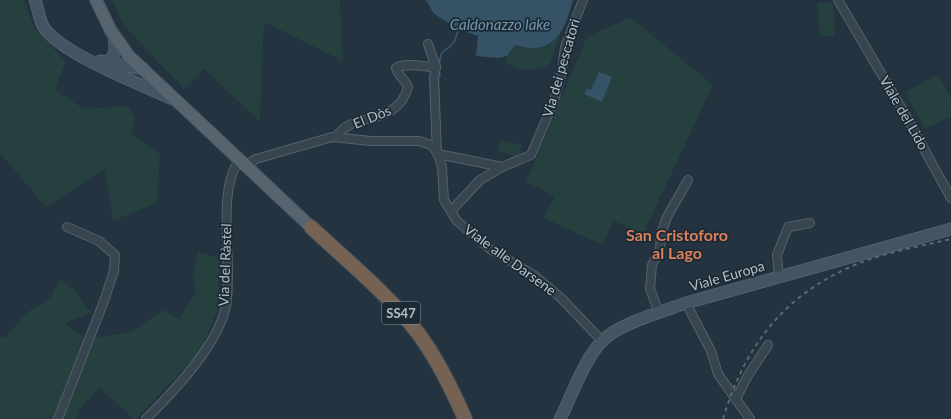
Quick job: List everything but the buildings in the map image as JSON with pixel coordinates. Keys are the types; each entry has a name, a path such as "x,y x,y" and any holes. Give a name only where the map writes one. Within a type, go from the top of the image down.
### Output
{"highway":[{"name":"SS47","path":"312,227 376,288 417,332 446,376 465,419"}],"main road":[{"path":"35,0 44,27 62,45 78,55 179,102"},
{"name":"SS47","path":"96,0 114,37 129,56 312,227"},
{"path":"107,62 112,60 115,53 114,37"},
{"path":"78,55 144,70 142,77 131,80"},
{"name":"Viale Europa","path":"560,419 588,361 602,341 611,333 686,303 951,229"}],"street":[{"name":"Via dei pescatori","path":"451,212 480,180 502,167 531,155 554,101 562,71 565,47 583,0"},
{"name":"Viale del Lido","path":"838,0 951,198"},
{"path":"428,44 436,67"},
{"name":"El Dòs","path":"336,137 338,133 351,125 395,110 404,98 408,87 405,81 397,73 396,68 404,64 419,67 436,67"},
{"name":"Viale alle Darsene","path":"436,67 435,78 438,154 442,167 444,200 451,212 465,229 490,249 535,276 561,298 602,341"},
{"path":"243,162 336,137 371,141 419,142 430,145 438,154 502,167"},
{"name":"Via del Ràstel","path":"146,419 181,383 220,326 226,305 228,260 226,209 233,172 243,162"},
{"path":"659,313 650,289 652,266 660,250 661,234 667,217 688,180"},
{"path":"779,276 777,255 788,227 810,223"},
{"path":"58,419 104,301 114,271 115,255 99,241 67,226"},
{"path":"686,303 711,351 718,374 750,419"},
{"path":"736,399 751,371 768,345"}],"green space":[{"path":"0,0 24,0 34,27 66,62 55,90 84,109 128,106 135,118 131,133 160,154 157,203 113,221 105,169 46,207 0,153"},
{"path":"112,0 340,0 343,61 264,22 260,122 204,69 184,89 124,26"},
{"path":"833,2 835,36 820,37 817,3"},
{"path":"630,17 713,85 643,234 614,221 602,245 544,218 555,196 526,182 587,37"},
{"path":"560,34 550,64 544,67 528,70 517,68 506,63 507,56 515,45 524,48 547,46"},
{"path":"938,74 951,98 951,116 925,129 905,92"},
{"path":"501,140 522,145 519,157 498,152"},
{"path":"198,252 220,258 217,312 199,353 136,419 133,419 99,387 79,411 78,419 0,419 0,337 6,337 26,313 49,299 60,279 76,291 91,313 65,323 86,339 131,332 163,310 179,319 196,292 193,275"}],"water":[{"name":"Caldonazzo lake","path":"426,0 573,0 566,22 555,39 539,48 528,48 515,45 507,56 499,58 476,56 478,36 460,30 434,14"},
{"path":"599,72 612,77 602,102 584,94 587,88 591,90"}],"waterway":[{"path":"439,66 441,55 454,42 459,29"},
{"path":"438,76 440,76 439,71"},
{"path":"438,74 439,116"}],"railway":[{"path":"723,419 742,370 754,349 768,329 784,311 803,295 824,281 848,268 873,258 951,239"}],"district":[{"name":"San Cristoforo al Lago","path":"677,244"}]}
